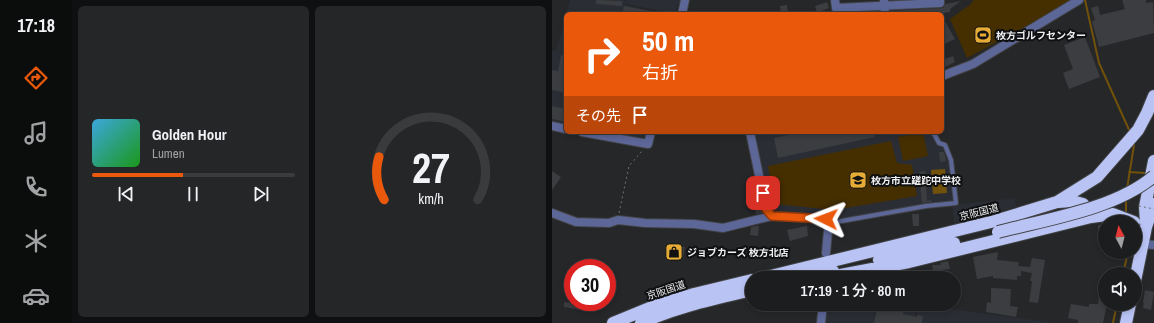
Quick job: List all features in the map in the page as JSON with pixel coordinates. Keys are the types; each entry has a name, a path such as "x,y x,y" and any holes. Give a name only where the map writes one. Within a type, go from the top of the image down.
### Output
{"highway":[{"name":"京阪国道","path":"784,271 827,257 996,221 1057,202 1097,177 1138,130 1154,96"},
{"path":"1139,215 1145,207 1154,161"},
{"path":"832,271 998,232 1090,208 1120,198 1146,183 1154,176"},
{"path":"1057,202 1072,201 1083,204 1091,217"},
{"path":"1141,215 1154,204"},
{"path":"1106,215 1116,215"},
{"path":"863,271 909,262 1098,216"},
{"path":"1140,267 1148,244 1142,235"},
{"name":"京阪国道","path":"613,323 652,306 745,282"},
{"path":"641,323 659,315 696,303 745,292"},
{"path":"1126,323 1129,311"}],"street":[{"path":"682,12 685,0"},
{"path":"836,7 940,3 940,0"},
{"path":"944,74 974,64 1079,0"},
{"path":"552,126 564,129"},
{"path":"593,134 648,144 650,134"},
{"path":"750,134 766,209 772,216"},
{"path":"552,212 576,222 609,223 618,220 645,223 683,223 723,228 772,216 831,220 827,257"},
{"path":"822,323 823,311"}],"lane":[{"path":"831,220 836,222 926,206 956,203 952,160 945,145 939,143 934,134"}],"path":[{"path":"618,220 628,166 648,144"},
{"path":"1139,206 1154,209"}],"shaded area":[{"path":"570,0 625,0 625,5 656,12 567,12"},
{"path":"626,0 682,0 677,6 676,12 665,12 626,4"},
{"name":"枚方ゴルフセンター","path":"973,0 1075,0 967,58 950,19 971,4"},
{"path":"564,23 564,127 552,125 552,51 556,51"},
{"path":"606,134 646,134 644,140"},
{"name":"枚方市立蹉跎中学校","path":"753,134 932,134 937,144 944,148 950,161 954,199 952,202 835,220 831,215 775,212 771,208"},
{"path":"913,134 923,134 928,156 903,161 898,137"},
{"path":"891,141 897,163 912,165 917,196 834,210 775,204 768,166"},
{"path":"945,169 947,193 933,194 931,170"},
{"path":"1015,198 1016,207 954,223 952,205"},
{"path":"827,311 917,311 914,323 826,323"},
{"path":"918,311 961,311 1055,323 915,323"}],"building":[{"path":"596,0 622,1 622,6 596,4"},
{"path":"1122,0 1146,0 1146,3 1153,2 1154,33 1099,47 1092,21 1095,20 1091,8 1098,6 1100,15 1125,9"},
{"path":"961,1 950,9 950,12 944,13 890,12 941,8 944,7 945,4"},
{"path":"827,2 829,8 817,12 815,6"},
{"path":"787,5 788,12 781,12 780,6"},
{"path":"624,6 650,11 650,12 622,12"},
{"path":"944,20 955,39 944,44"},
{"path":"1085,37 1100,77 1069,89 1063,73 1073,69 1064,45"},
{"path":"561,55 564,56 564,93 552,90 552,70 558,71"},
{"path":"953,56 955,62 945,67 944,59"},
{"path":"552,106 564,109 564,122 552,119"},
{"path":"793,134 874,134 875,137 778,158 774,138"},
{"path":"939,152 944,152 946,161 940,162"},
{"path":"552,171 561,177 552,190"},
{"path":"925,171 927,201 931,200 931,202 922,203 919,172"},
{"path":"757,193 762,213 756,214 752,195"},
{"path":"912,214 919,214 919,226 913,226"},
{"path":"759,226 758,236 750,235 751,227"},
{"path":"807,226 808,236 790,241 787,230"},
{"path":"667,245 685,247 683,257 666,255"},
{"path":"998,252 997,260 1019,262 1018,266 1030,267 1032,258 1045,260 1038,303 1029,302 1032,273 1021,271 1021,276 1017,276 1017,280 993,278 993,276 977,279 973,257"},
{"path":"948,261 950,269 933,271 932,265 941,265 940,263"},
{"path":"991,288 1011,289 1010,306 1018,307 1016,317 986,312 987,302 991,303"},
{"path":"1145,290 1154,292 1151,310 1143,308"},
{"path":"1071,304 1089,307 1089,304 1098,304 1098,311 1106,311 1103,323 1078,323 1078,320 1068,318"},
{"path":"877,311 904,311 903,314 917,317 917,315 923,316 922,323 874,323"}],"waterway":[{"path":"1085,0 1099,63 1130,132"},
{"path":"1127,189 1134,142"},
{"path":"1129,172 1145,173"},
{"path":"1126,199 1126,215"},
{"path":"1125,267 1126,259"},
{"path":"1113,323 1116,311"}],"place":[{"name":"枚方ゴルフセンター","path":"983,35"},
{"name":"枚方市立蹉跎中学校","path":"858,180"},
{"name":"ジョブカーズ 枚方北店","path":"674,252"}],"route":[{"path":"763,193 766,209 772,216 826,219"}]}
